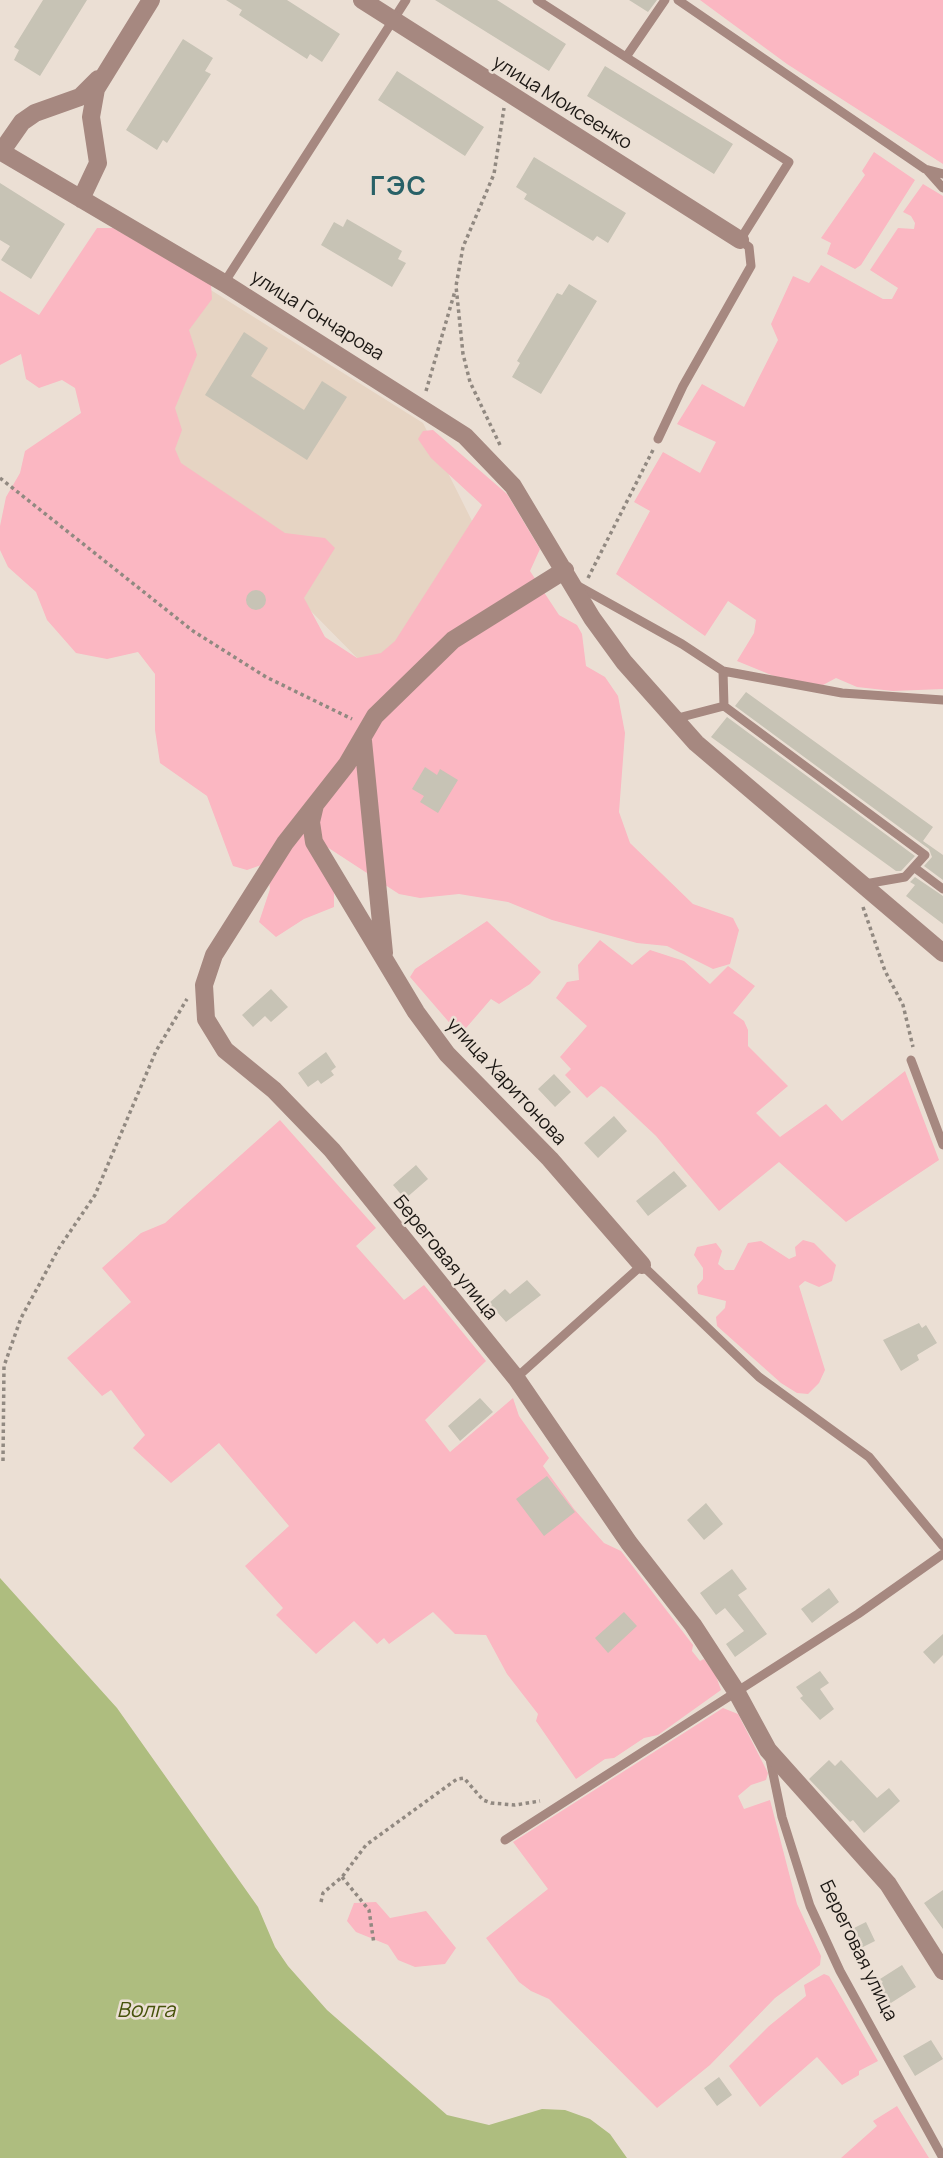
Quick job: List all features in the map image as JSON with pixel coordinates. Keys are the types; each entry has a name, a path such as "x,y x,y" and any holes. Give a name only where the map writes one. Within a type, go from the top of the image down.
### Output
{"street":[{"path":"1,152 22,122 35,113 80,97 104,71 151,0"},
{"name":"улица Моисеенко","path":"362,0 740,240"},
{"path":"81,199 98,163 92,103 104,71"},
{"path":"51,108 66,109 77,115 94,134"},
{"name":"улица Гончарова","path":"1,152 225,283 465,436 499,468 574,581"},
{"path":"574,581 592,618 624,662 711,758 943,953"},
{"name":"Береговая улица","path":"574,581 453,640 384,706 347,764 285,843 214,956 204,985 206,1019 225,1050 274,1090 332,1150 516,1378 629,1543 693,1625 736,1691 768,1750 888,1884 943,1971"},
{"path":"366,731 362,757 385,960"},
{"name":"улица Харитонова","path":"317,802 311,822 314,842 416,1012 447,1054 550,1159 642,1265"}],"lane":[{"path":"225,283 406,0"},
{"path":"537,0 789,162 740,240 749,247 751,266 683,386 658,439"},
{"path":"626,57 665,0"},
{"path":"678,0 925,169 943,188"},
{"path":"925,169 943,174"},
{"path":"574,581 723,671 842,693 943,700"},
{"path":"723,671 724,706"},
{"path":"674,719 724,706"},
{"path":"724,706 925,855 915,868 898,880 862,884"},
{"path":"915,868 943,888"},
{"path":"911,1060 943,1145"},
{"path":"516,1378 642,1265 767,1384 869,1457 943,1546"},
{"path":"505,1840 566,1798 858,1614 943,1554"},
{"name":"Береговая улица","path":"768,1750 782,1817 810,1906 840,1971 943,2158"}],"path":[{"path":"421,406 456,286 463,247 494,174 506,92"},
{"path":"456,286 463,354 470,382 500,447"},
{"path":"574,581 658,439"},
{"path":"0,478 193,631 266,677 366,731"},
{"path":"862,884 864,912 885,971 907,1017 914,1049 911,1060"},
{"path":"3,1461 4,1366 21,1318 60,1248 95,1195 156,1051 189,996"},
{"path":"321,1902 323,1893 342,1877 366,1844 457,1779 464,1778 483,1800 491,1804 515,1805 566,1798"},
{"path":"342,1877 369,1910 374,1944"}],"shaded area":[{"path":"700,0 943,0 943,164 787,64"},
{"path":"874,152 915,180 861,265 855,269 827,254 831,243 821,238 865,175 862,171"},
{"path":"923,184 943,196 943,689 893,691 857,687 836,678 823,685 781,679 737,661 754,633 756,620 728,601 705,636 616,574 650,511 634,502 663,452 700,473 716,442 677,424 702,384 744,407 778,340 771,324 793,276 809,283 821,265 883,299 892,299 898,288 870,270 898,228 914,229 915,223 911,216 903,212"},
{"path":"97,228 113,228 211,284 212,299 189,330 197,355 175,408 182,430 175,449 181,463 285,533 325,538 335,548 304,598 325,637 357,658 381,653 395,641 482,505 431,458 418,439 423,431 433,430 507,494 540,549 530,571 559,615 577,625 582,634 586,666 605,677 618,696 625,733 619,812 630,843 693,904 733,918 739,930 730,964 713,969 667,946 637,943 552,920 508,902 459,894 420,898 399,894 324,845 334,877 334,907 304,919 276,937 259,922 270,889 267,863 247,870 233,866 207,796 160,763 155,730 155,674 138,652 107,659 76,653 47,620 36,592 8,567 0,550 0,526 6,497 20,473 25,451 81,413 75,388 62,380 39,388 26,379 21,354 0,365 0,291 39,315"},
{"path":"198,282 423,423 478,533 376,677 298,598 108,424"},
{"path":"487,921 541,972 530,984 499,1004 491,999 460,1035 410,977 415,969"},
{"path":"600,940 632,965 650,950 684,961 710,984 728,966 755,986 733,1013 744,1021 748,1030 748,1046 788,1086 756,1113 780,1137 826,1104 842,1121 905,1071 939,1160 846,1222 779,1162 719,1211 656,1136 605,1088 601,1086 587,1098 565,1075 571,1069 560,1057 587,1026 556,998 567,982 579,980 578,965"},
{"path":"280,1120 376,1228 356,1246 404,1300 424,1285 486,1361 425,1420 450,1452 513,1398 519,1416 549,1458 543,1466 574,1509 604,1543 621,1551 693,1645 692,1651 700,1661 704,1659 716,1676 721,1690 658,1735 644,1738 614,1758 605,1759 576,1779 536,1721 538,1714 507,1674 486,1635 455,1634 433,1612 389,1644 384,1638 377,1644 354,1621 316,1654 276,1615 283,1608 245,1566 289,1526 219,1443 171,1483 133,1448 145,1435 111,1390 102,1396 67,1358 131,1302 102,1268 141,1233 165,1223"},
{"path":"803,1240 814,1243 836,1265 832,1281 819,1287 805,1281 799,1286 825,1370 819,1383 808,1394 797,1393 781,1383 717,1326 716,1317 725,1308 726,1301 698,1294 697,1286 703,1279 703,1268 694,1255 697,1247 716,1243 722,1251 718,1264 725,1270 734,1270 748,1243 761,1241 789,1259 796,1256 795,1247"},
{"path":"723,1708 738,1714 768,1773 766,1780 751,1785 738,1796 744,1809 770,1800 797,1904 821,1956 820,1965 775,1998 710,2065 657,2108 549,1999 519,1982 486,1938 548,1889 513,1842"},
{"path":"376,1902 390,1918 426,1911 456,1948 445,1964 415,1967 398,1960 388,1945 356,1932 347,1921 354,1903"},
{"path":"824,1974 829,1976 878,2061 859,2071 859,2075 842,2085 817,2057 760,2107 729,2066 769,2026 806,1996 804,1985"},
{"path":"897,2106 929,2158 841,2158 877,2126 873,2121"}],"water":[{"name":"Волга","path":"0,1578 117,1708 258,1907 275,1947 288,1966 327,2010 447,2115 489,2125 542,2109 565,2110 590,2119 610,2134 627,2158 0,2158"}],"building":[{"path":"43,0 87,0 40,76 14,60 19,50 14,47"},
{"path":"226,0 287,0 340,34 322,62 310,54 307,59 239,15 242,10"},
{"path":"435,0 497,0 566,44 549,71"},
{"path":"629,0 657,0 648,12"},
{"path":"183,39 213,58 205,71 211,74 167,143 163,140 157,150 126,130"},
{"path":"605,66 733,144 714,174 587,96"},
{"path":"397,71 484,127 465,156 378,100"},
{"path":"534,157 626,213 608,243 597,236 593,241 524,199 527,194 516,187"},
{"path":"0,183 65,224 31,279 1,260 10,246 0,240"},
{"path":"347,219 402,251 398,259 406,263 392,287 321,245 334,222 343,227"},
{"path":"569,284 597,301 541,394 512,377 520,363 517,361 557,293 562,295"},
{"path":"244,332 268,348 251,376 304,410 322,381 347,397 307,460 205,395"},
{"path":"256,590 263,593 266,600 263,607 256,610 249,607 246,600 249,593"},
{"path":"746,692 933,827 923,841 943,855 943,880 924,866 932,857 929,849 735,706"},
{"path":"727,717 915,856 901,871 896,871 711,737"},
{"path":"425,767 437,775 440,769 458,780 438,813 420,802 424,796 412,789"},
{"path":"915,877 943,896 943,924 906,896 915,885 910,882"},
{"path":"271,989 288,1007 271,1022 265,1016 253,1027 242,1015"},
{"path":"326,1052 336,1067 331,1071 334,1075 321,1084 318,1080 308,1087 298,1073"},
{"path":"554,1074 571,1092 555,1107 538,1089"},
{"path":"614,1116 627,1131 598,1158 584,1143"},
{"path":"416,1165 428,1179 405,1199 393,1185"},
{"path":"674,1171 687,1186 648,1216 636,1201"},
{"path":"527,1280 541,1295 506,1322 489,1303 505,1289 510,1294"},
{"path":"919,1323 922,1328 926,1325 937,1343 917,1355 919,1360 901,1371 883,1340"},
{"path":"480,1398 493,1412 460,1441 448,1426"},
{"path":"547,1476 575,1512 544,1536 516,1499"},
{"path":"706,1503 723,1524 704,1540 687,1520"},
{"path":"732,1569 747,1589 738,1595 767,1634 735,1657 726,1644 744,1631 725,1608 716,1615 700,1593"},
{"path":"829,1588 839,1602 812,1623 801,1609"},
{"path":"624,1612 637,1626 608,1653 595,1638"},
{"path":"943,1634 943,1655 934,1664 923,1652"},
{"path":"820,1671 829,1683 820,1689 834,1709 820,1720 800,1698 803,1696 796,1687"},
{"path":"829,1760 835,1766 841,1760 877,1798 889,1788 900,1801 864,1833 809,1779"},
{"path":"943,1890 943,1929 924,1903"},
{"path":"866,1922 875,1941 859,1949 850,1930"},
{"path":"902,1965 916,1987 883,2008 871,1989 883,1982 880,1979"},
{"path":"931,2040 943,2059 915,2076 903,2056"},
{"path":"719,2077 732,2095 717,2106 704,2088"}],"district":[{"name":"ГЭС","path":"399,188"}]}
